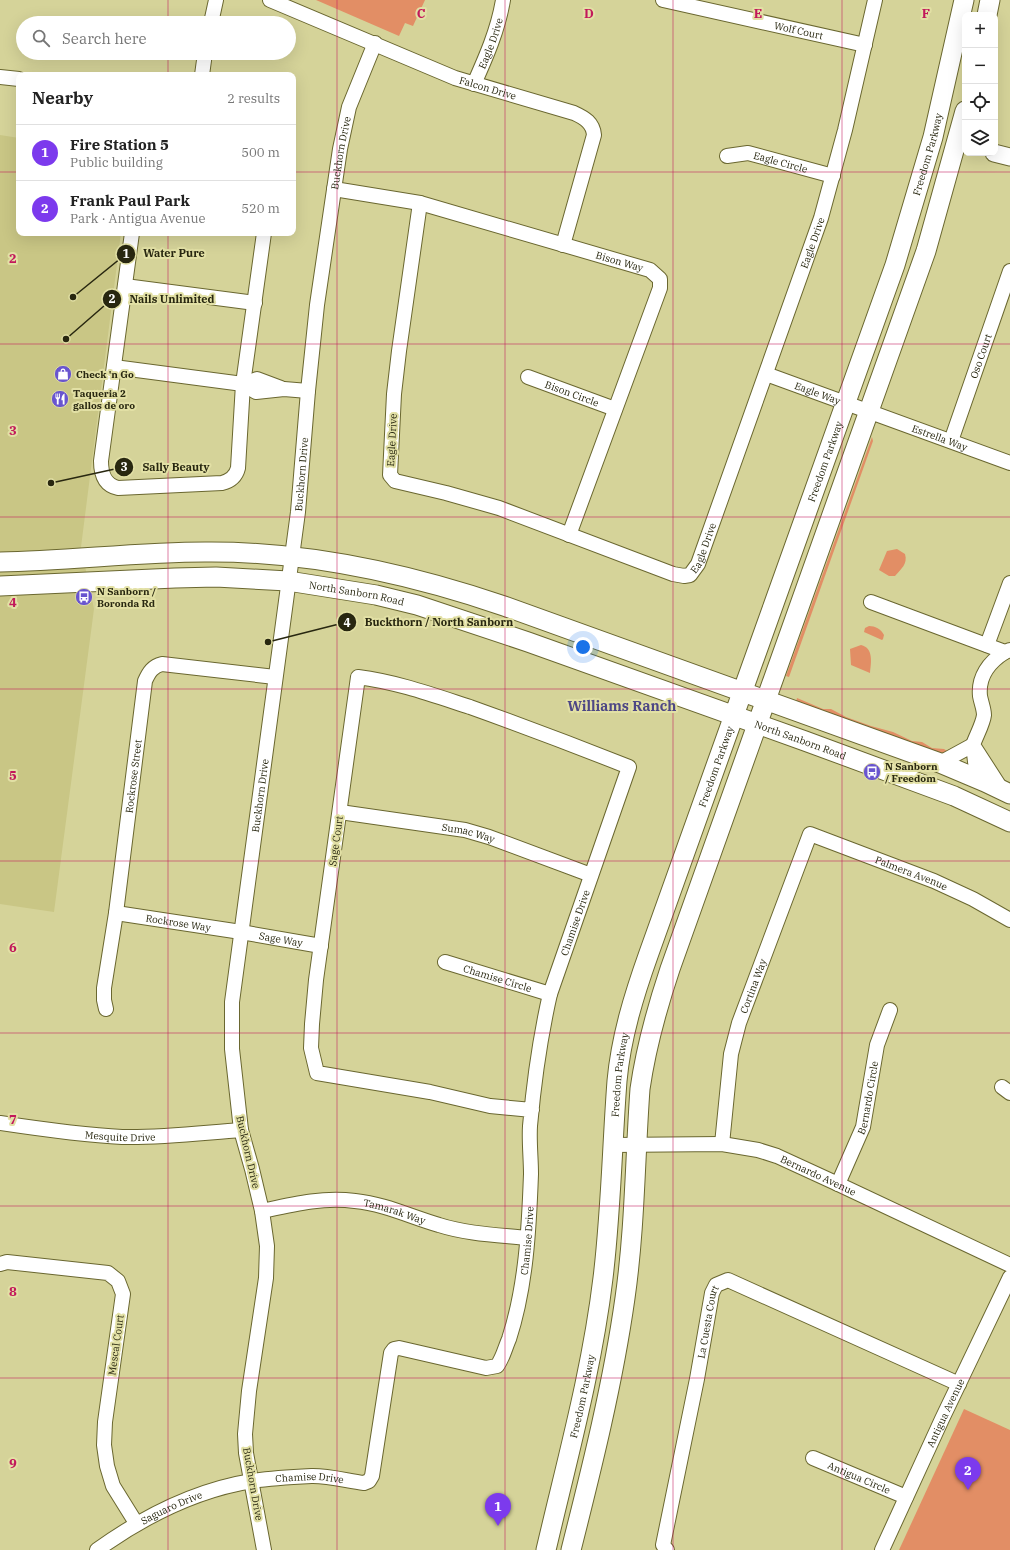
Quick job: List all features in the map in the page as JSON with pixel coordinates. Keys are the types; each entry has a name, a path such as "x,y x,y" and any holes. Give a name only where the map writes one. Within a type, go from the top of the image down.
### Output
{"main road":[{"name":"Freedom Parkway","path":"546,1550 592,1352 597,1321 606,1251 619,1059 634,996 895,265 933,137 964,0"},
{"path":"988,12 990,0"},
{"path":"571,1550 607,1400 618,1342 631,1248 636,1146 643,1070 654,1016 926,251 961,144 964,120"},
{"path":"0,562 206,552 291,557 333,562 401,575 464,593 940,763 1006,792"},
{"name":"North Sanborn Road","path":"0,586 216,577 288,581 361,592 417,605 528,642 954,796 1010,822"}],"street":[{"path":"213,16 216,0"},
{"name":"Falcon Drive","path":"270,0 474,84 583,117 592,126 594,135 563,245"},
{"name":"Eagle Drive","path":"474,84 494,35 503,0"},
{"name":"Wolf Court","path":"663,0 865,45"},
{"name":"Eagle Drive","path":"420,203 394,394 391,477 398,482 446,493 492,506 673,574 684,576 690,575 698,564 821,218 833,176 865,45 874,0"},
{"name":"Buckhorn Drive","path":"264,1550 253,1481 246,1453 245,1434 249,1391 267,1262 266,1240 262,1210 241,1130 234,1073 231,1025 232,1002 302,481 308,391 334,189 340,149 349,107 375,44"},
{"path":"202,72 204,60"},
{"path":"0,76 16,79"},
{"path":"933,137 961,144"},
{"name":"Eagle Circle","path":"727,156 748,153 833,176"},
{"path":"998,154 1010,157"},
{"name":"Bison Way","path":"334,189 420,203 650,270 660,278 660,288 569,535"},
{"path":"132,236 101,469 106,481 111,486 118,488 222,483 232,478 238,468 243,384 264,236"},
{"name":"Oso Court","path":"951,441 1010,271"},
{"path":"125,286 255,304"},
{"path":"114,367 243,384 257,379 284,389 308,391"},
{"name":"Eagle Way","path":"766,374 869,413"},
{"name":"Bison Circle","path":"528,377 615,409"},
{"name":"Estrella Way","path":"869,413 1010,463"},
{"path":"987,645 1010,583"},
{"path":"871,602 1007,651"},
{"path":"977,778 973,745 984,716 980,698 982,680 990,664 1007,651"},
{"name":"Rockrose Street","path":"106,1009 104,994 116,913 145,681 147,676 156,665 162,664 276,677"},
{"name":"Sage Court","path":"532,1110 490,1106 430,1092 317,1073 312,1048 312,1024 321,946 358,677 396,683 440,697 518,724 629,767"},
{"path":"940,763 973,745"},
{"path":"973,745 1006,792"},
{"name":"Chamise Drive","path":"253,1481 314,1476 364,1483 369,1481 372,1476 390,1353 394,1349 399,1348 486,1368 497,1366 502,1359 519,1304 527,1238 530,1174 530,1128 539,1047 550,994 629,767"},
{"name":"Sumac Way","path":"340,812 465,830 489,837 591,875"},
{"name":"Palmera Avenue","path":"810,834 934,881 973,899 1010,920"},
{"name":"Cortina Way","path":"722,1144 731,1054 739,1022 810,834"},
{"name":"Rockrose Way","path":"116,913 241,932"},
{"name":"Sage Way","path":"241,932 321,946"},
{"name":"Chamise Circle","path":"445,962 550,994"},
{"name":"Bernardo Circle","path":"838,1184 863,1127 877,1044 890,1010"},
{"name":"Mesquite Drive","path":"0,1123 80,1134 122,1137 165,1136 241,1130"},
{"name":"Bernardo Avenue","path":"612,1145 636,1146 722,1144 758,1150 777,1156 1010,1265"},
{"name":"Tamarak Way","path":"262,1210 313,1200 355,1201 380,1205 404,1212 440,1226 458,1230 527,1238"},
{"name":"Mescal Court","path":"0,1264 7,1262 108,1273 118,1281 123,1294 105,1422 104,1445 107,1466 113,1486 136,1523"},
{"name":"Antigua Avenue","path":"882,1550 1010,1276"},
{"name":"La Cuesta Court","path":"667,1550 664,1545 697,1379 712,1293 716,1285 728,1280 959,1384"},
{"name":"Antigua Circle","path":"813,1458 906,1497"},
{"name":"Saguaro Drive","path":"97,1550 136,1523 189,1499 219,1489 253,1481"}],"shaded area":[{"path":"316,0 425,0 413,26 405,23 399,36"},
{"path":"0,135 16,138 16,236 121,236 81,547 94,609 54,912 0,904"},
{"path":"872,437 873,441 789,677 786,676"},
{"path":"897,549 905,554 906,561 902,569 895,576 889,576 879,570 887,551"},
{"path":"869,626 876,627 881,631 884,635 882,640 864,632 865,628"},
{"path":"861,645 868,649 871,656 870,673 851,665 850,649"},
{"path":"797,698 823,709 831,709 846,717 871,726 893,732 912,741 922,742 932,748 944,749 947,751 943,753 935,751 796,702"},
{"path":"964,1409 1010,1430 1010,1550 899,1550"}],"place":[{"name":"Water Pure","path":"73,297"},
{"name":"Nails Unlimited","path":"66,339"},
{"name":"Check 'n Go","path":"63,374"},
{"name":"Taqueria 2 gallos de oro","path":"60,399"},
{"name":"Sally Beauty","path":"51,483"},
{"name":"N Sanborn / Boronda Rd","path":"84,597"},
{"name":"Buckthorn / North Sanborn","path":"268,642"},
{"name":"N Sanborn / Freedom","path":"872,772"},
{"name":"Frank Paul Park","path":"968,1490"},
{"name":"Fire Station 5","path":"498,1526"}],"district":[{"name":"Williams Ranch","path":"622,706"}]}
